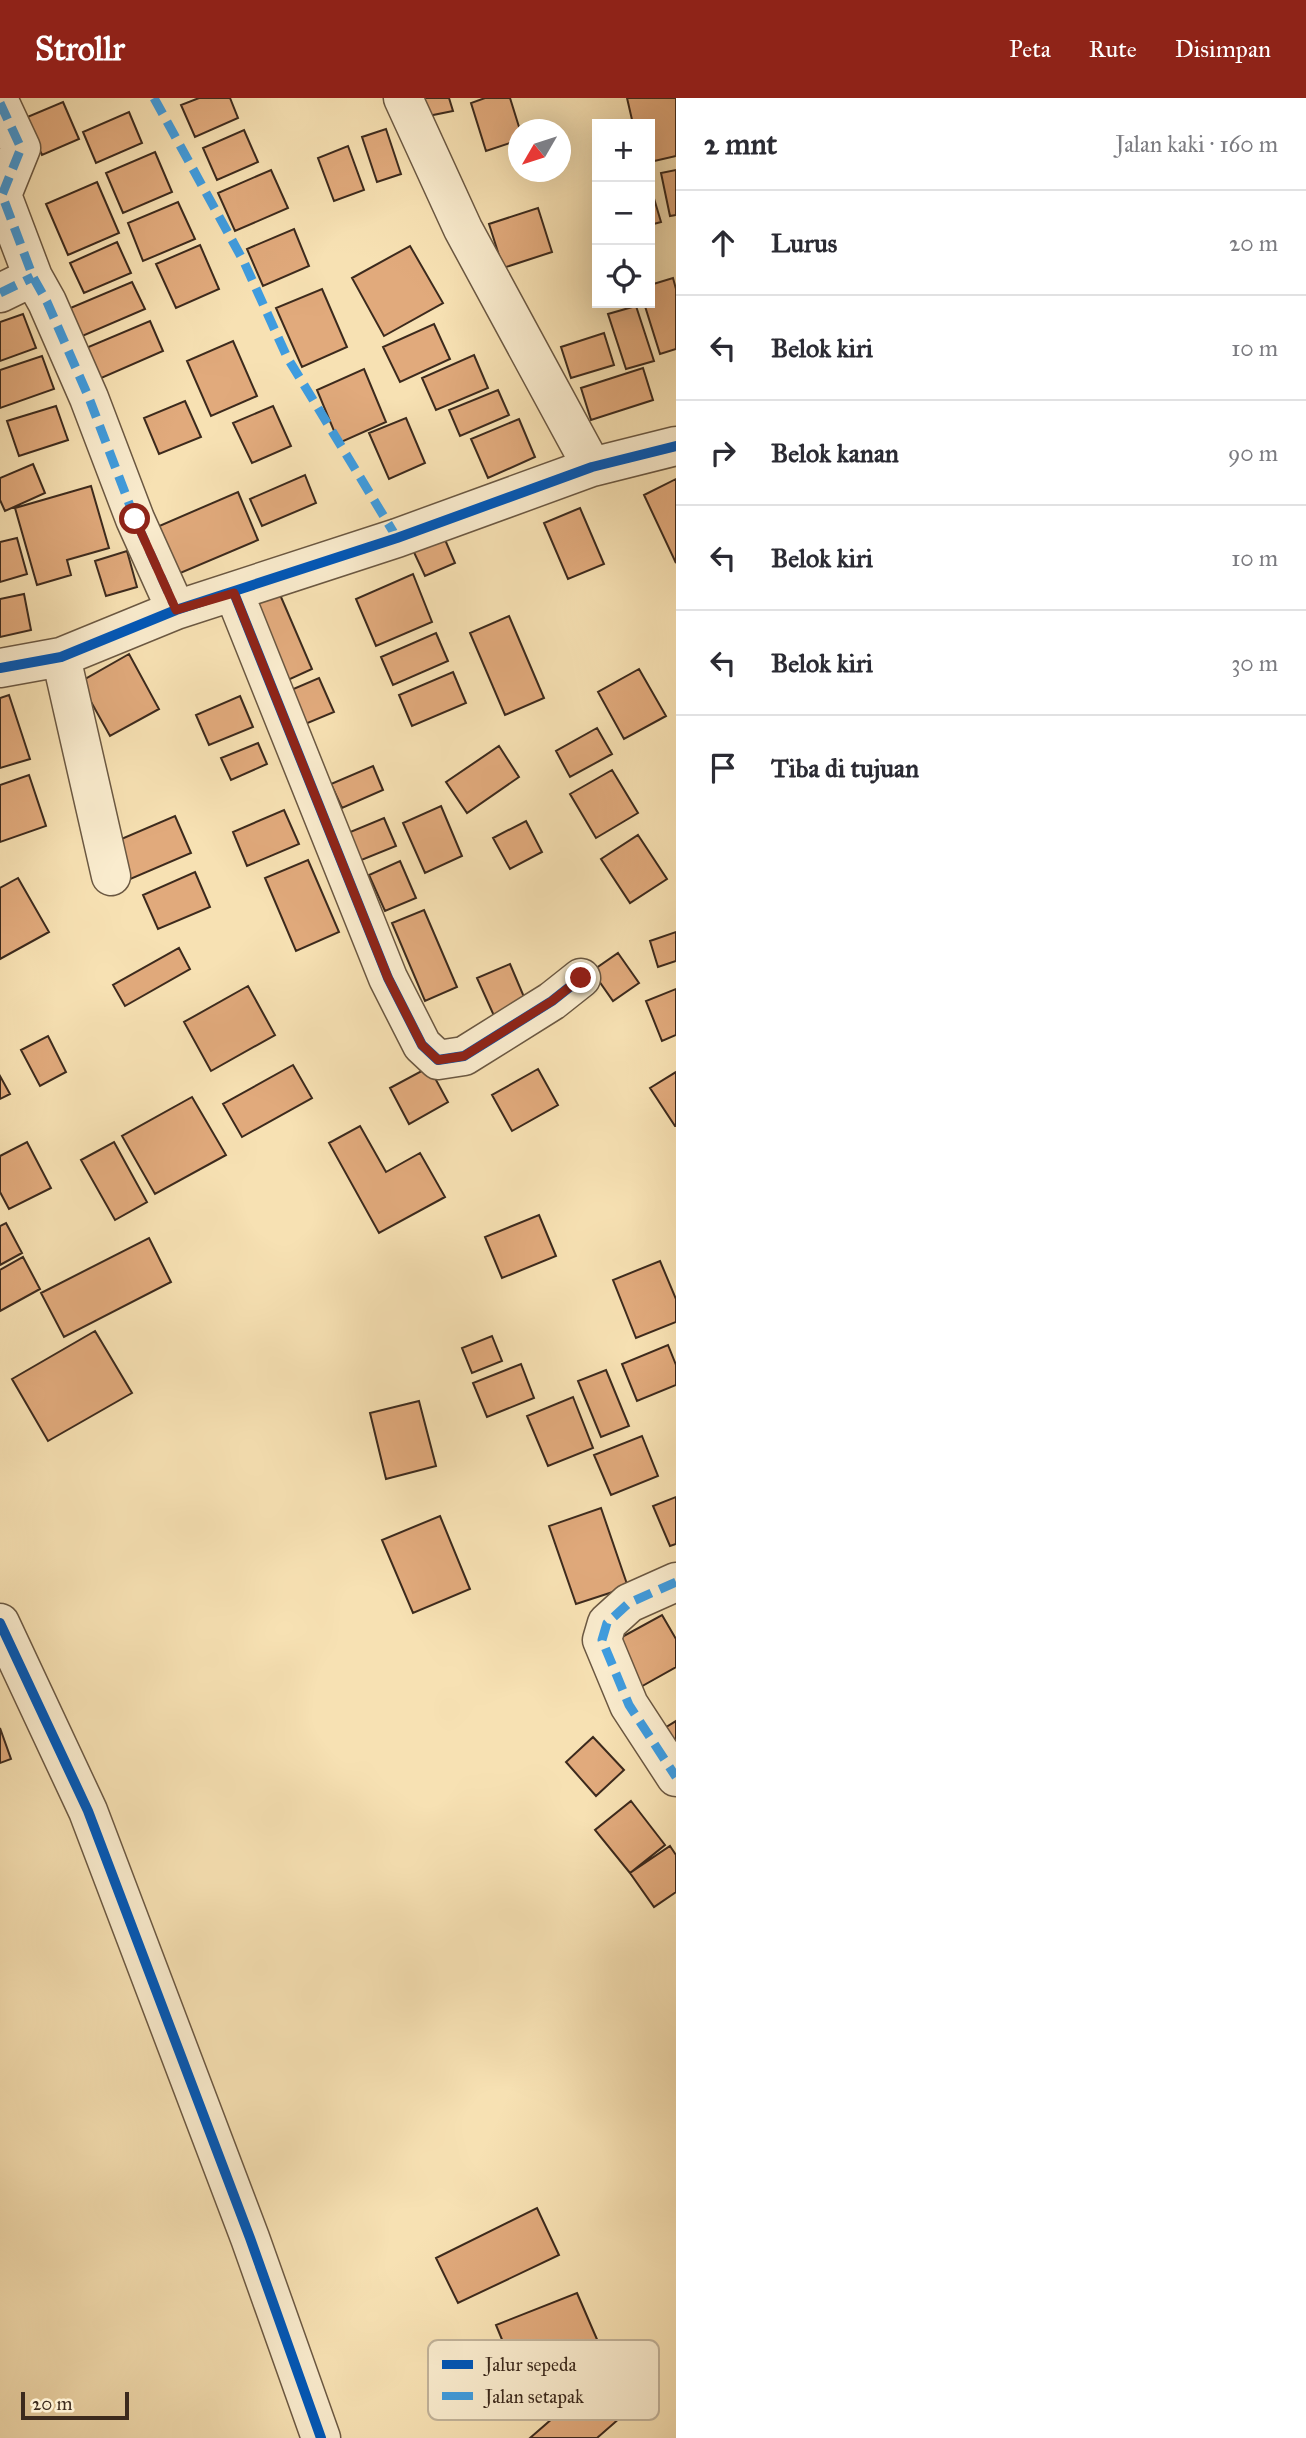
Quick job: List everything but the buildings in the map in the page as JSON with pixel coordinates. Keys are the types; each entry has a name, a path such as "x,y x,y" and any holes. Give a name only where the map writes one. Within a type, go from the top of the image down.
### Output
{"street":[{"path":"403,98 463,229 592,467"},
{"path":"0,103 21,148 2,195 16,285 47,302 89,398 135,519 176,610"},
{"path":"0,668 61,657 176,610 397,538 592,467 676,446"},
{"path":"234,593 388,978 422,1045 438,1060 464,1056 552,1001 581,978"},
{"path":"61,657 111,876"},
{"path":"676,1582 629,1603 607,1623 603,1640 629,1705 676,1777"},
{"path":"0,1623 88,1811 250,2238 321,2438"}],"marked path":[{"path":"154,98 244,262 287,357 397,538"},
{"path":"0,103 21,148 2,195 33,277 47,302 89,398 135,519 176,610"},
{"path":"0,293 33,277"},
{"path":"676,1582 629,1603 607,1623 602,1640 629,1705 676,1777"}],"cycle path":[{"path":"0,668 61,657 176,610 397,538 592,467 676,446"},
{"path":"234,593 388,978 422,1045 438,1060 464,1056 552,1001 581,978"},
{"path":"0,1623 88,1811 250,2238 321,2438"}],"route":[{"path":"135,519 176,610 234,593 388,978 422,1045 438,1060 464,1056 552,1001 581,978"}]}
